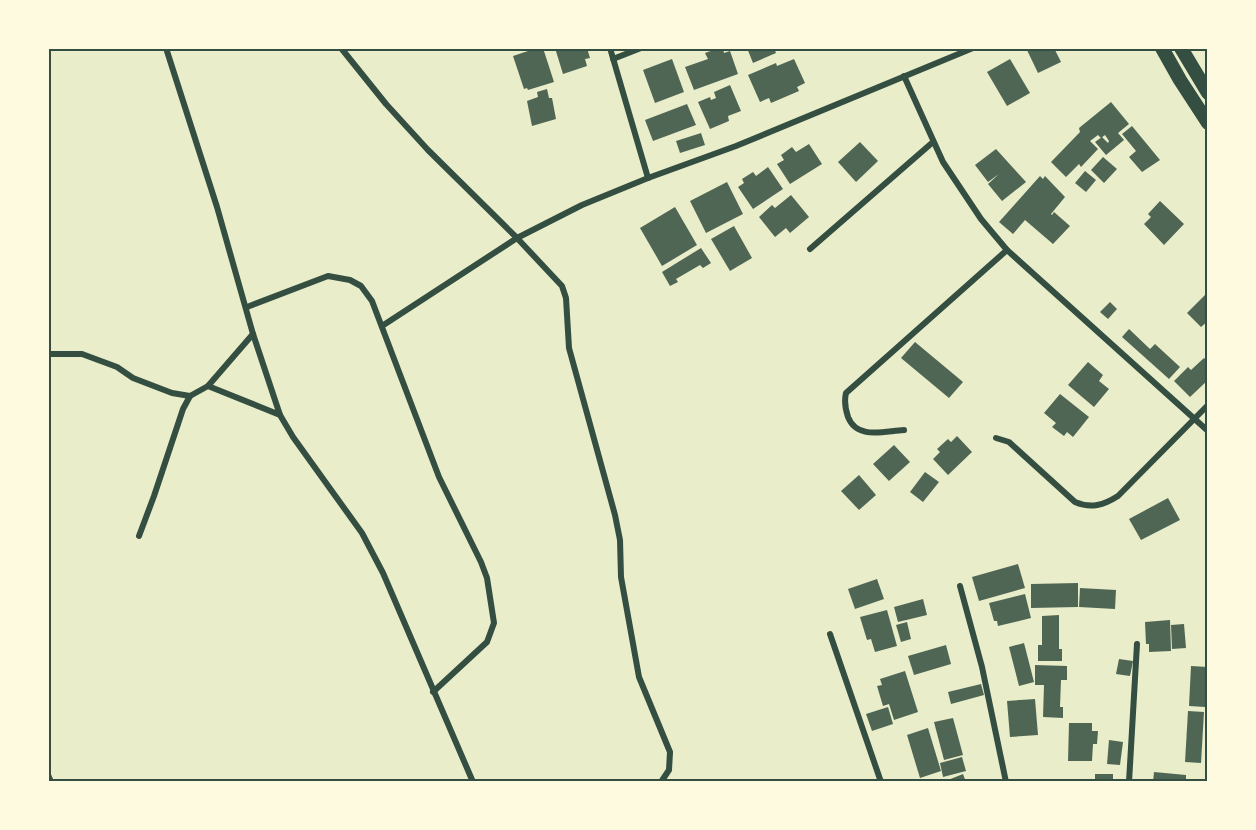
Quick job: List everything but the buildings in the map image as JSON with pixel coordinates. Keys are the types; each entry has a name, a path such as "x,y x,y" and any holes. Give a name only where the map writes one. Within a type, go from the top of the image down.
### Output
{"highway":[{"path":"1162,48 1208,123"},
{"path":"1181,48 1208,93"}],"street":[{"path":"166,48 280,415 293,437 362,533 383,573 473,782"},
{"path":"341,48 386,104 428,150 517,238 561,286 566,298 569,348 620,540 621,578 639,677 670,752 669,770 661,782"},
{"path":"610,48 648,178"},
{"path":"613,59 641,48"},
{"path":"382,326 517,238 582,205 736,146 973,48"},
{"path":"904,76 948,171 981,219 1007,250 1208,431"},
{"path":"810,249 933,142"},
{"path":"904,430 863,432 853,427 844,401 846,393 1007,250"},
{"path":"247,307 328,276 350,280 361,286 372,301 439,477 487,578 494,623 487,642 433,692"},
{"path":"139,536 183,409 190,396 208,386 253,334"},
{"path":"48,354 82,354 117,367 133,378 172,393 190,396"},
{"path":"208,386 280,415"},
{"path":"996,438 1009,442 1075,502 1085,507 1106,504 1118,496 1208,405"},
{"path":"960,586 982,667 1006,782"},
{"path":"830,634 881,782"},
{"path":"1129,782 1137,644"},
{"path":"48,775 51,782"}]}
